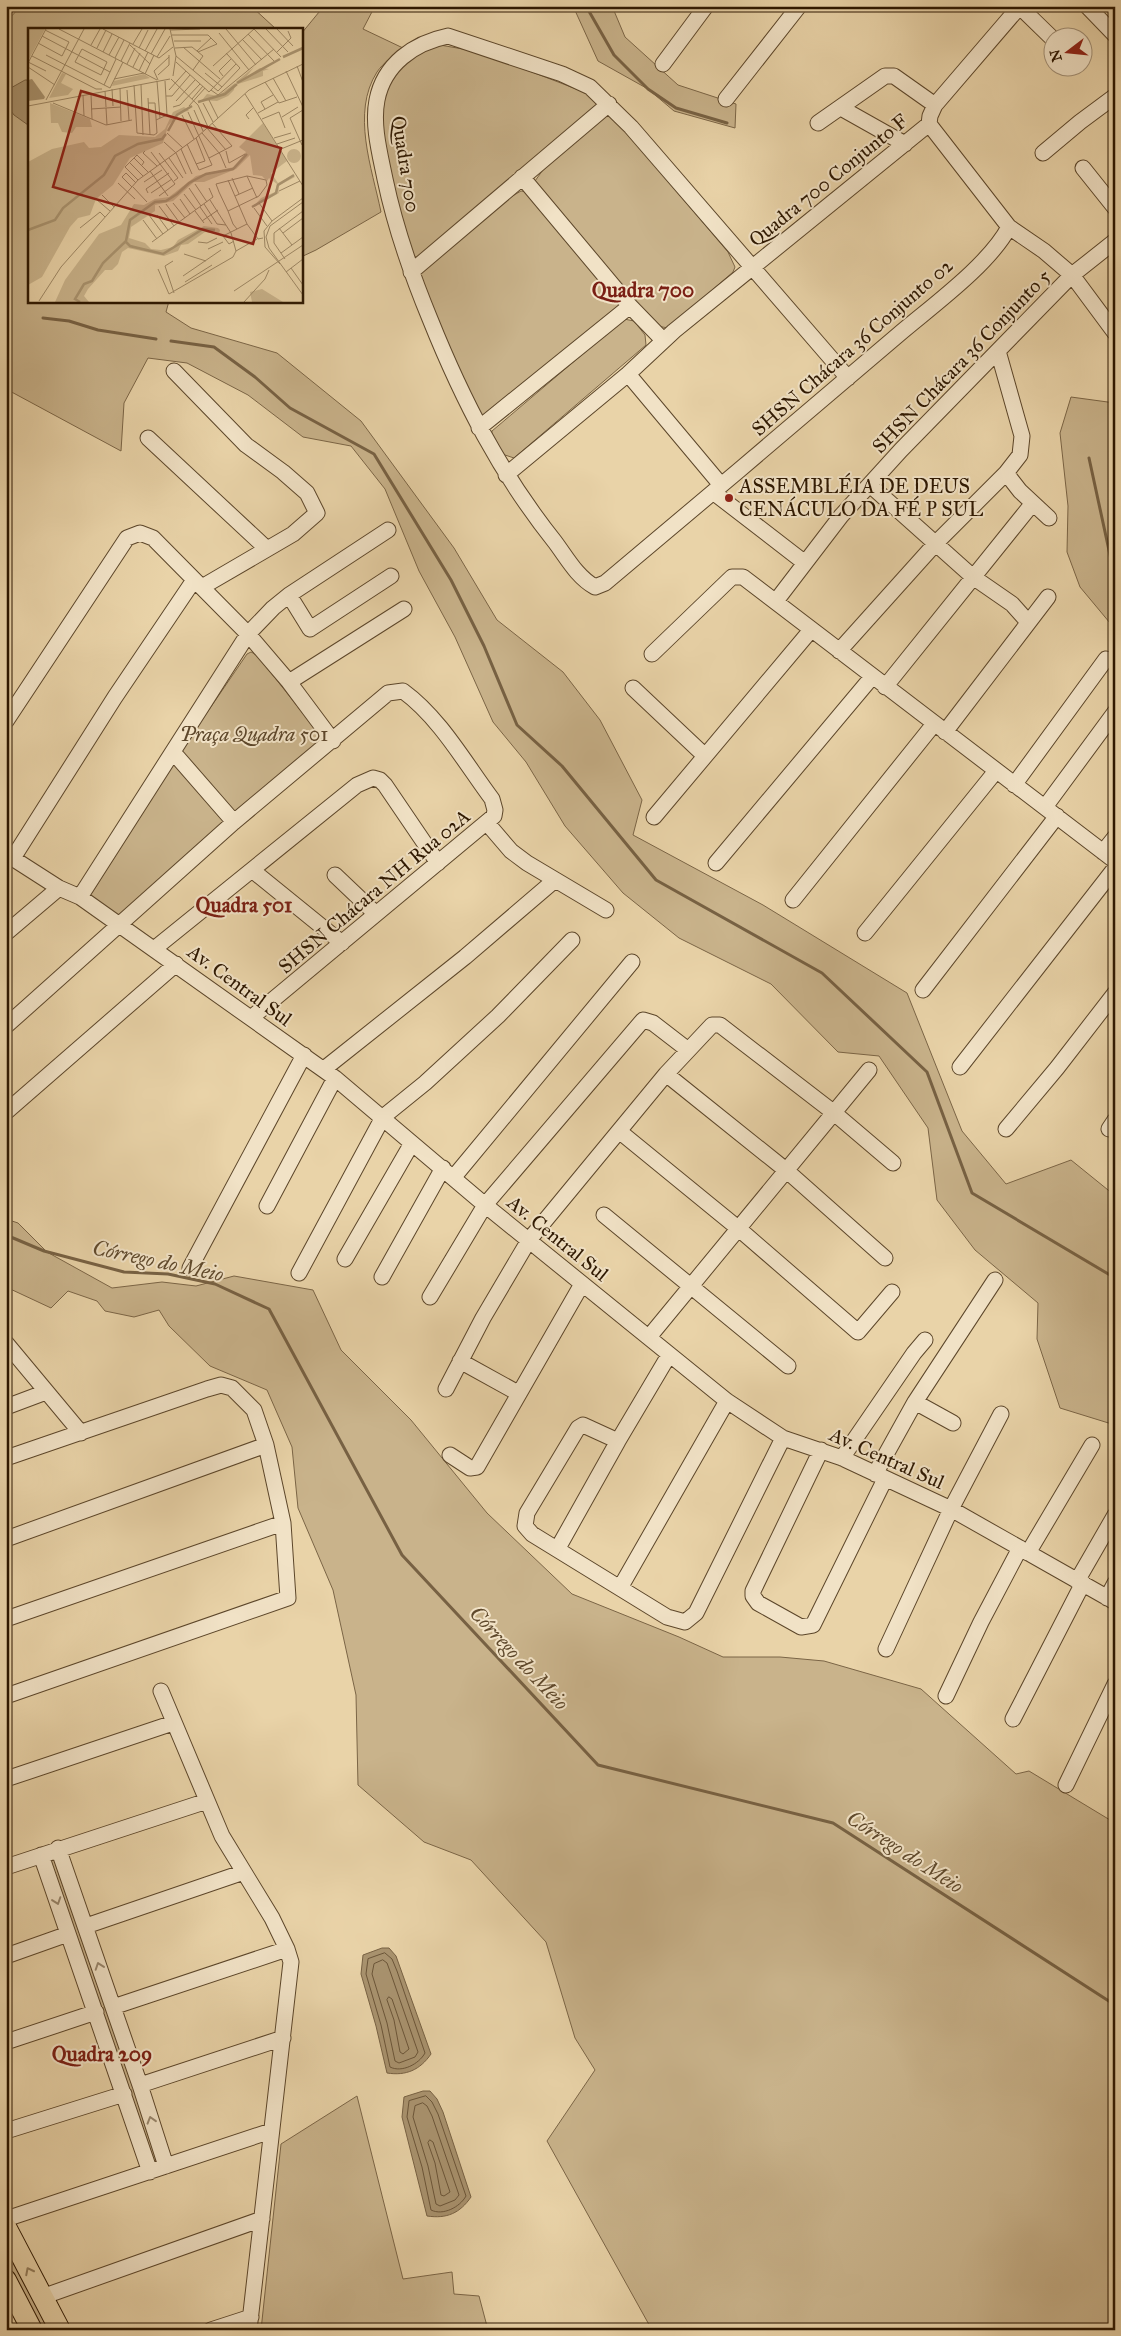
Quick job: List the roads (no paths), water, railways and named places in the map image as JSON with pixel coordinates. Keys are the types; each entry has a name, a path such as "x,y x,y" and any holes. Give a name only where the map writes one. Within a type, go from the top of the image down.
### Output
{"main road":[{"path":"6,2226 60,2330"},
{"path":"6,2280 32,2330"}],"street":[{"path":"663,64 706,6"},
{"path":"726,99 798,6"},
{"path":"1044,30 1020,6 935,105 929,124 1009,227 1044,251 1072,276 1115,333"},
{"path":"1087,6 1115,35"},
{"name":"Quadra 700","path":"595,586 585,581 506,475 480,428 441,348 411,272 391,210 376,128 377,100 384,81 394,63 414,48 432,40 448,36 562,74 590,87 609,104 848,378"},
{"path":"818,123 885,76 894,76 935,105"},
{"path":"1043,153 1115,96"},
{"path":"411,272 609,104"},
{"path":"840,108 905,144"},
{"name":"Quadra 700 Conjunto F","path":"506,475 628,374 663,340 929,124"},
{"path":"1083,168 1115,208"},
{"path":"522,177 630,306 663,340"},
{"name":"SHSN Chácara 36 Conjunto 02","path":"595,586 605,583 848,378 986,258 1003,239 1009,227"},
{"name":"SHSN Chácara 36 Conjunto 5","path":"776,601 841,516 925,425 1072,276 1115,241"},
{"path":"480,428 630,306"},
{"path":"839,651 936,543 1006,473 1020,455 1022,436 998,351"},
{"path":"9,856 115,697 198,583 293,534 318,513 307,493 283,472 246,445 174,371"},
{"path":"628,374 718,488 805,563"},
{"path":"148,438 267,549"},
{"path":"1006,473 1020,491 1049,518"},
{"path":"870,485 973,577 1006,599 1028,622"},
{"path":"886,687 1033,503"},
{"path":"80,897 248,634 273,608 289,595 388,530"},
{"path":"6,722 126,538 140,533 153,538 248,634 289,682 333,741"},
{"path":"289,595 310,629 392,576"},
{"path":"652,654 732,577 743,577 1109,857 1115,837"},
{"path":"793,900 1048,597"},
{"path":"289,682 404,609"},
{"path":"654,817 704,755 811,630"},
{"path":"1014,785 1106,658"},
{"path":"716,863 872,677"},
{"path":"633,688 704,755"},
{"path":"6,1026 204,851 234,822 388,693 403,691 416,700 443,733 492,799 491,817 511,852 606,910"},
{"path":"923,990 1050,812 1115,712"},
{"path":"173,752 234,822"},
{"path":"865,933 996,771"},
{"path":"154,949 358,785 373,778 380,780 385,785 438,863"},
{"name":"SHSN Chácara NH Rua 02A","path":"251,1018 491,817"},
{"name":"Av. Central Sul","path":"9,856 59,888 80,897 118,926 176,964 330,1074 485,1205 727,1401 783,1438 842,1458 951,1509 1111,1600"},
{"path":"960,1067 1115,868"},
{"path":"252,870 342,943"},
{"path":"335,875 376,914"},
{"path":"267,1206 330,1074 555,880"},
{"path":"6,934 59,888"},
{"path":"299,1272 383,1117 430,1079 498,1016 572,940"},
{"path":"382,1277 448,1173 632,962"},
{"path":"6,1112 176,964"},
{"path":"1006,1129 1057,1068 1115,993"},
{"path":"430,1297 485,1205 643,1020 653,1023 688,1050"},
{"path":"446,1389 529,1240 666,1074 709,1027 715,1024 720,1025 832,1112 893,1164"},
{"path":"190,1268 304,1055"},
{"path":"649,1337 787,1171 832,1112 869,1070"},
{"path":"666,1074 787,1171 885,1258"},
{"path":"619,1131 739,1229 858,1332 892,1292"},
{"path":"346,1259 412,1143"},
{"path":"604,1215 788,1366"},
{"path":"821,1450 753,1591 753,1596 758,1603 801,1627 813,1625 915,1402 995,1280"},
{"path":"450,1455 470,1468 477,1467 582,1284"},
{"path":"842,1458 914,1352 926,1340"},
{"path":"6,1343 81,1434"},
{"path":"558,1548 618,1441 670,1355"},
{"path":"460,1362 518,1394"},
{"path":"6,1458 221,1385 232,1388 254,1410 266,1445 283,1523 288,1598 6,1696"},
{"path":"6,1407 46,1392"},
{"path":"620,1588 727,1401"},
{"path":"915,1402 953,1423"},
{"path":"886,1650 951,1509 1001,1414"},
{"path":"618,1441 583,1425 580,1426 572,1435 524,1520 528,1530 674,1620 685,1622 696,1613 783,1438"},
{"path":"6,1539 266,1445"},
{"path":"946,1696 981,1622 1092,1445"},
{"path":"1014,1719 1080,1582 1115,1515"},
{"path":"6,1619 283,1523"},
{"path":"1111,1600 1115,1583"},
{"path":"1066,1785 1115,1684"},
{"path":"161,1691 222,1836 272,1918 291,1962 250,2324 211,2330"},
{"path":"6,1780 173,1723"},
{"path":"6,1867 58,1848 207,1801"},
{"path":"58,1848 166,2166"},
{"path":"41,1855 150,2172"},
{"path":"86,1926 244,1872"},
{"path":"6,1956 68,1934"},
{"path":"113,2007 287,1949"},
{"path":"6,2042 96,2012"},
{"path":"140,2085 283,2038"},
{"path":"6,2131 124,2094"},
{"path":"6,2219 271,2131"},
{"path":"42,2297 262,2219"}],"water":[{"path":"28,80 28,125 14,115 6,104 9,89"},
{"path":"382,1948 389,1948 396,1956 431,2054 417,2068 406,2073 387,2073 361,1974 363,1955"},
{"path":"423,2091 430,2091 437,2099 443,2112 471,2197 458,2211 447,2216 427,2216 402,2117 404,2097"}],"waterway":[{"path":"586,6 614,55 648,89 676,108 727,123"},
{"path":"43,318 69,321 98,330 156,339"},
{"path":"171,341 214,347 255,377 290,408 374,454 451,580 484,646 517,725 562,766 656,880 822,973 927,1072 972,1193 1115,1278"},
{"path":"1089,458 1115,578"},
{"name":"Córrego do Meio","path":"6,1235 44,1251 124,1272 168,1274 215,1284 269,1309 402,1555 598,1765 833,1823 1115,2005"}],"place":[{"name":"ASSEMBLÉIA DE DEUS CENÁCULO DA FÉ P SUL","path":"729,498"}],"district":[{"name":"Quadra 700","path":"643,290"},
{"name":"Quadra 501","path":"244,905"},
{"name":"Quadra 209","path":"102,2054"}],"park label":[{"name":"Praça Quadra 501","path":"254,734"}]}
